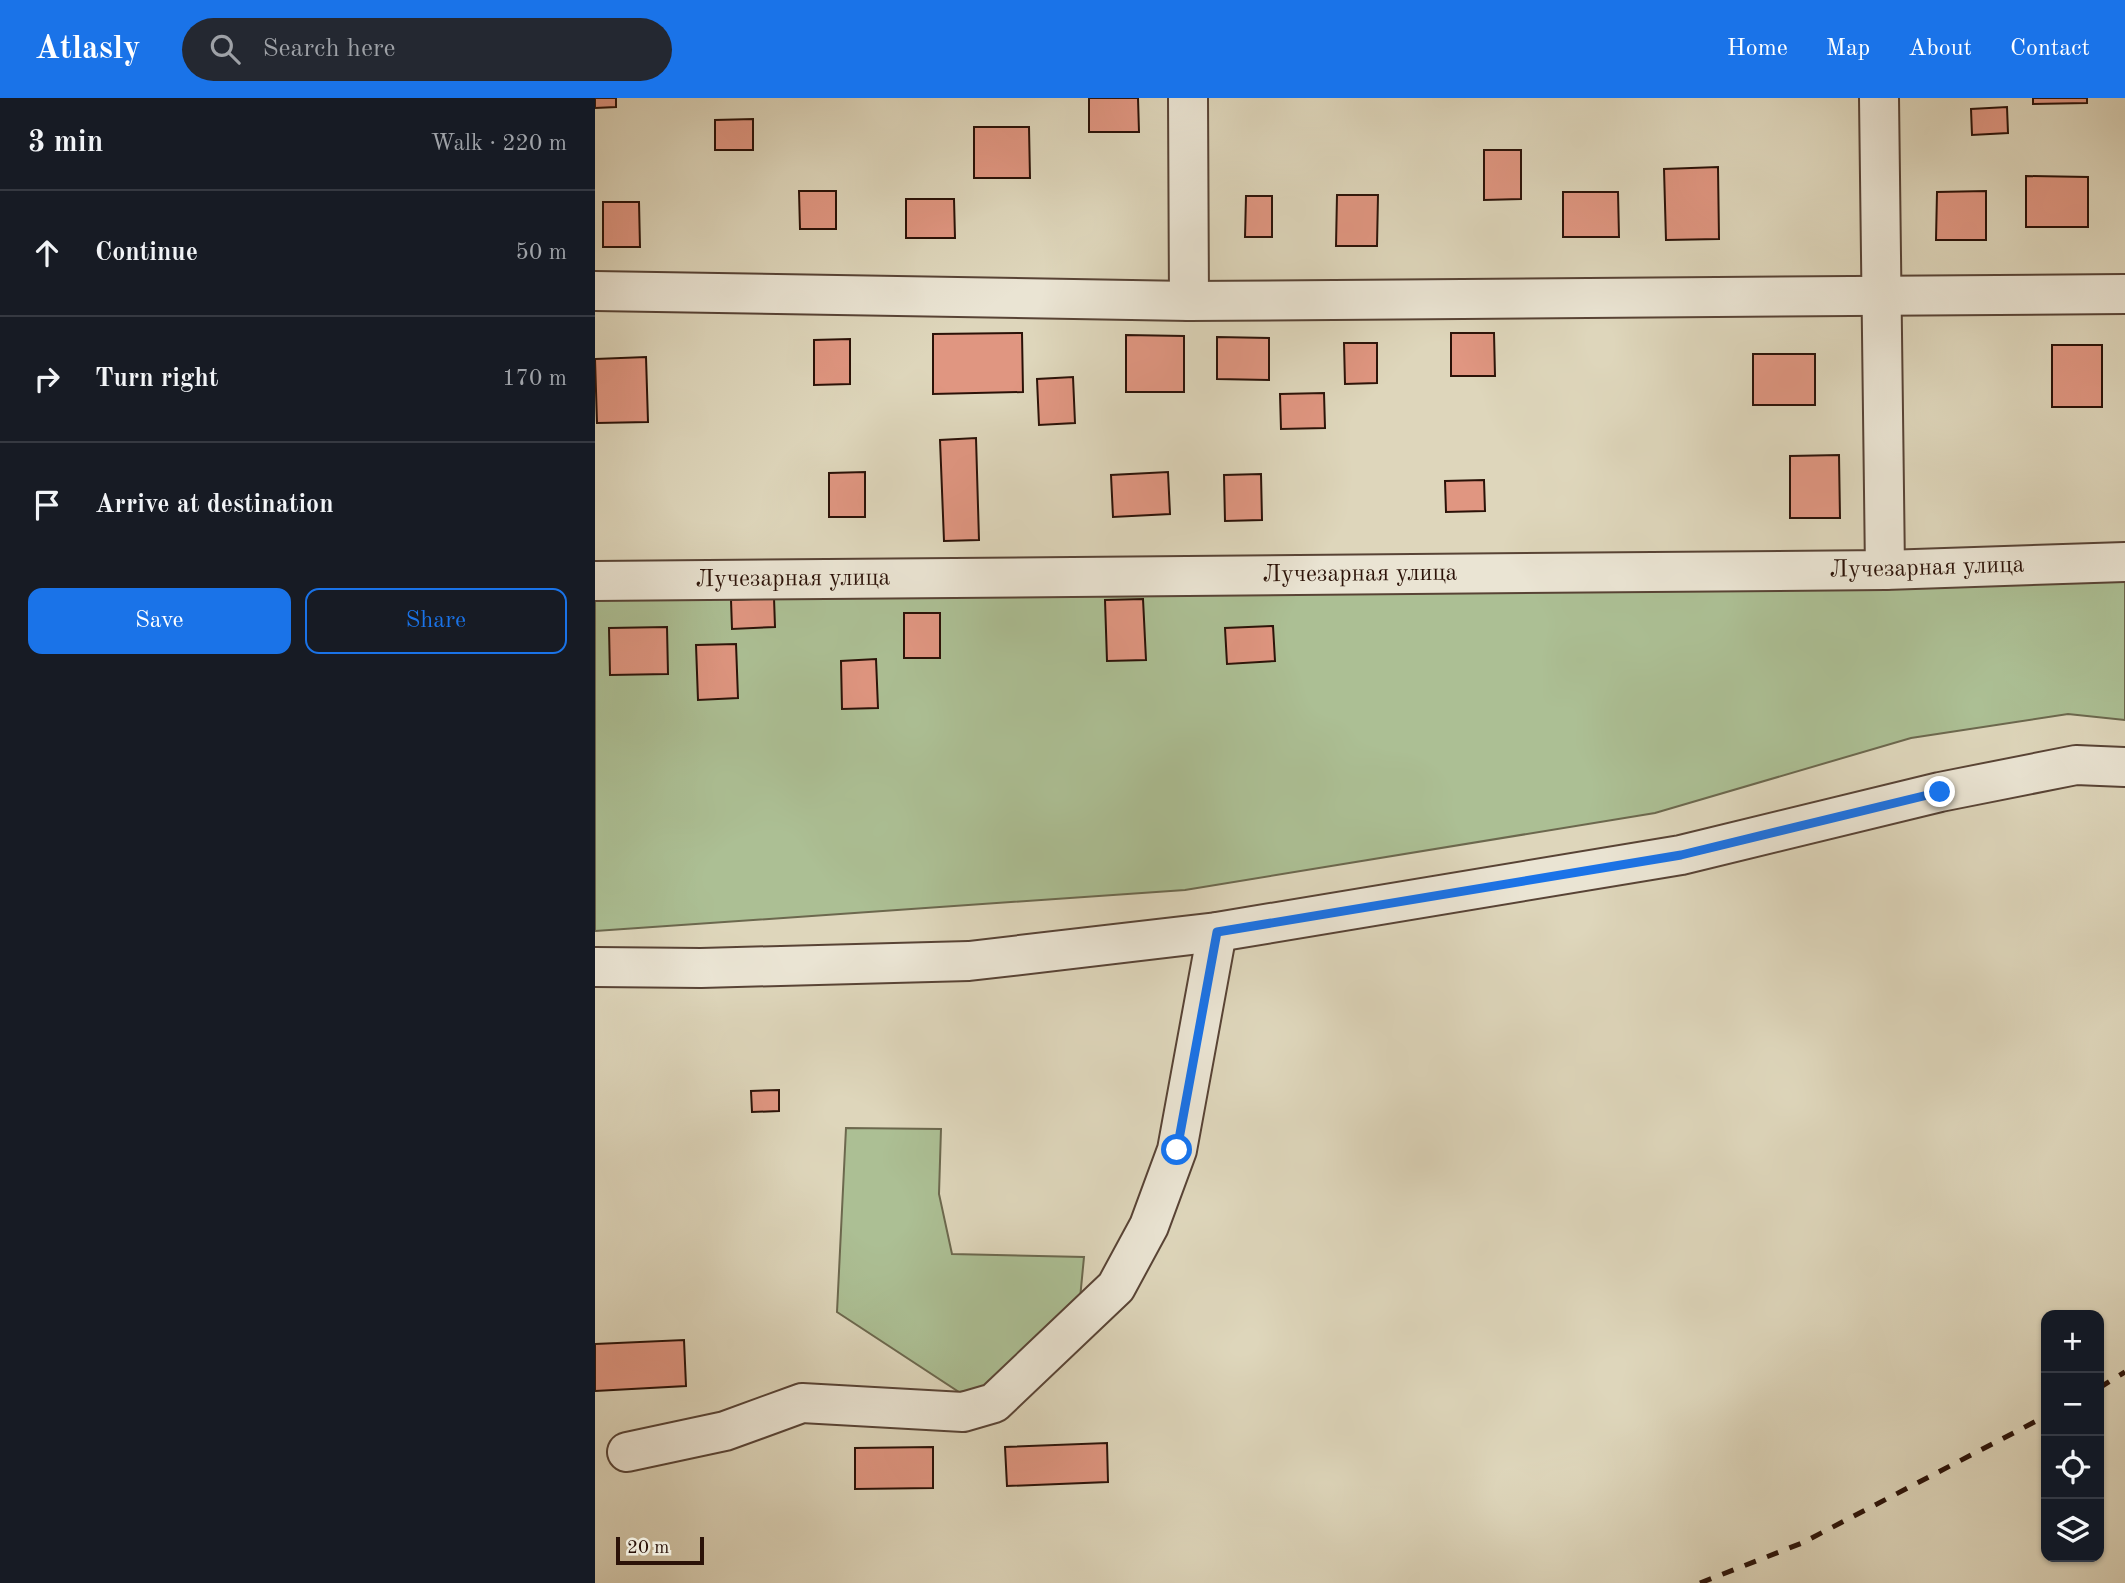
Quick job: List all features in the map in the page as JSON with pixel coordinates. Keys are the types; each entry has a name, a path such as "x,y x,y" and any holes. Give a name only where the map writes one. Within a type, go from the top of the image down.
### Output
{"street":[{"path":"1188,98 1189,301"},
{"path":"1879,98 1885,570"},
{"path":"595,290 1189,301 2125,294"},
{"name":"Лучезарная улица","path":"595,581 1885,570 2125,562"},
{"path":"595,967 701,968 969,961 1217,932 1681,855 1940,792 2076,765 2125,767"},
{"path":"627,1452 725,1431 802,1403 963,1412 994,1404 1116,1287 1149,1226 1177,1150 1217,932"}],"green space":[{"path":"2125,567 2125,720 2068,714 1911,738 1655,813 1185,890 595,931 595,586"},
{"path":"846,1128 941,1129 939,1194 952,1254 1084,1257 1079,1309 994,1393 959,1392 837,1312"}],"building":[{"path":"595,98 616,98 616,107 595,108"},
{"path":"1089,98 1138,98 1139,132 1089,132"},
{"path":"2033,98 2087,98 2087,103 2033,104"},
{"path":"2007,107 2008,133 1972,135 1971,109"},
{"path":"753,119 753,150 715,150 715,120"},
{"path":"974,127 1029,127 1030,178 974,178"},
{"path":"1484,150 1521,150 1521,199 1484,200"},
{"path":"1718,167 1719,239 1666,240 1664,169"},
{"path":"2026,176 2088,177 2088,227 2026,227"},
{"path":"799,191 836,191 836,229 800,229"},
{"path":"1986,191 1986,240 1936,240 1937,192"},
{"path":"1563,192 1618,192 1619,237 1563,237"},
{"path":"1337,195 1378,195 1377,246 1336,246"},
{"path":"1246,196 1272,196 1272,237 1245,237"},
{"path":"906,199 954,199 955,238 906,238"},
{"path":"603,202 639,202 640,247 603,247"},
{"path":"1022,333 1023,392 933,394 933,334"},
{"path":"1451,333 1494,333 1495,376 1451,376"},
{"path":"1126,335 1184,336 1184,392 1126,392"},
{"path":"1217,337 1269,338 1269,380 1217,379"},
{"path":"850,339 850,384 814,385 814,340"},
{"path":"1344,343 1377,343 1377,383 1345,384"},
{"path":"2052,345 2102,345 2102,407 2052,407"},
{"path":"1753,354 1815,354 1815,405 1753,405"},
{"path":"646,357 648,422 597,423 595,359"},
{"path":"1073,377 1075,423 1039,425 1037,379"},
{"path":"1324,393 1325,428 1281,429 1280,394"},
{"path":"976,438 979,540 944,541 940,440"},
{"path":"1839,455 1840,518 1790,518 1790,456"},
{"path":"865,472 865,517 829,517 829,473"},
{"path":"1168,472 1170,514 1113,517 1111,475"},
{"path":"1261,474 1262,520 1225,521 1224,475"},
{"path":"1484,480 1485,511 1446,512 1445,481"},
{"path":"774,598 775,627 732,629 731,600"},
{"path":"1143,599 1146,660 1107,661 1105,600"},
{"path":"904,613 940,613 940,658 904,658"},
{"path":"1273,626 1275,661 1227,664 1225,628"},
{"path":"667,627 668,674 610,675 609,628"},
{"path":"736,644 738,698 698,700 696,645"},
{"path":"876,659 878,708 842,709 841,661"},
{"path":"779,1090 779,1111 752,1112 751,1091"},
{"path":"684,1340 686,1386 595,1391 595,1344"},
{"path":"1107,1443 1108,1482 1007,1486 1005,1447"},
{"path":"933,1447 933,1488 855,1489 855,1448"}],"railway":[{"path":"2104,1385 2125,1372"},
{"path":"1700,1583 1802,1543 2041,1419"}],"route":[{"path":"1177,1150 1217,932 1681,855 1940,792"}]}
